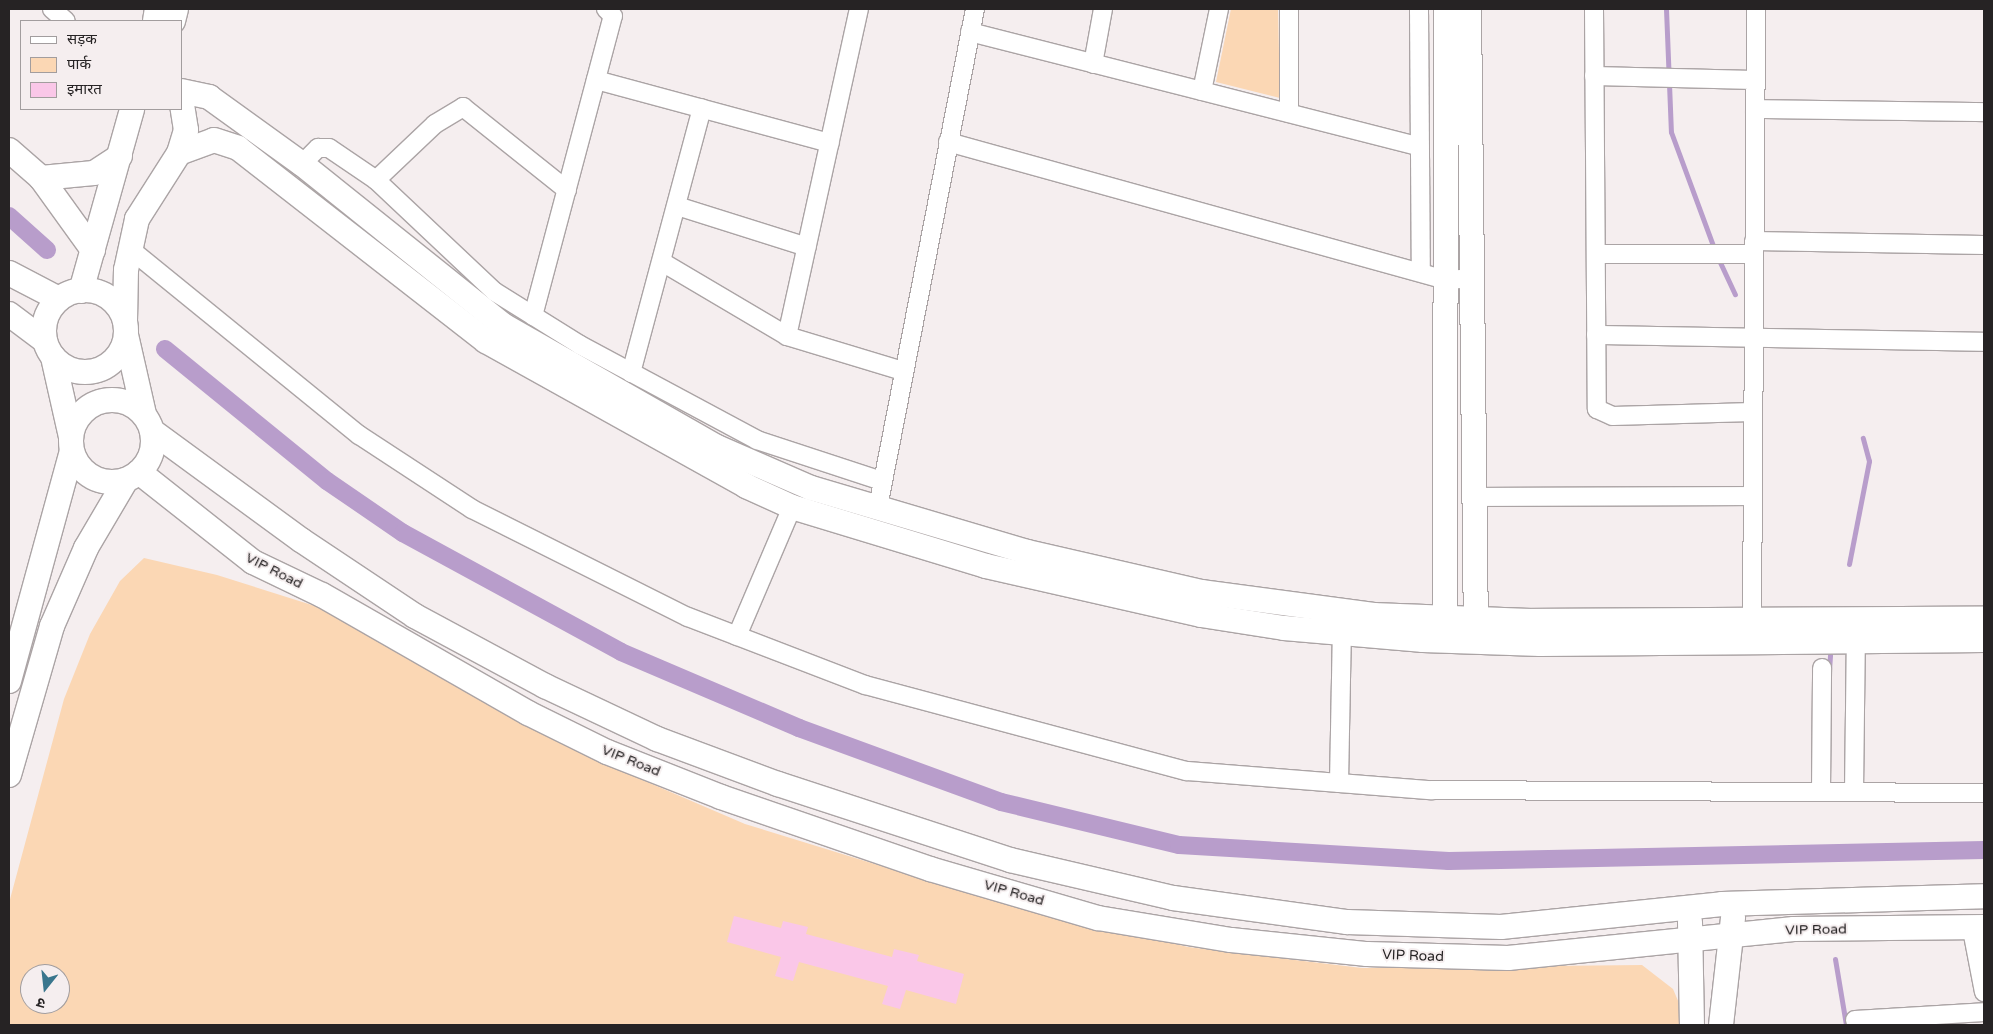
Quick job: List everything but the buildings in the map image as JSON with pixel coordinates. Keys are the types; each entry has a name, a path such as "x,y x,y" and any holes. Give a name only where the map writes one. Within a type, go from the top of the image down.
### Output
{"street":[{"path":"52,9 65,20"},
{"path":"533,316 612,16 606,9"},
{"path":"787,336 859,9"},
{"path":"878,507 903,370 975,9"},
{"path":"1093,64 1103,9"},
{"path":"1202,91 1219,9"},
{"path":"1289,9 1289,113"},
{"path":"1419,9 1421,272"},
{"path":"1445,629 1446,9"},
{"path":"1469,9 1476,630"},
{"path":"1594,9 1597,409 1602,414 1752,412"},
{"path":"1752,619 1750,496 1756,9"},
{"path":"970,32 1420,147"},
{"path":"1594,76 1755,80"},
{"path":"596,80 830,143"},
{"path":"182,91 209,97 302,164 503,325 717,447 811,488 1027,552 1201,592 1373,615 1445,629"},
{"path":"9,314 49,349 82,372 99,370 122,350 126,328 130,249 137,219 179,153 186,130 182,105"},
{"path":"376,180 435,124 463,107 567,190"},
{"path":"631,373 702,108"},
{"path":"1755,109 1984,112"},
{"path":"81,291 133,112"},
{"path":"179,153 214,140 238,148 291,184 486,341 729,476 792,507 986,566 1173,609 1342,633 1445,629 1700,644 1856,638 1984,640"},
{"path":"948,142 1446,280 1472,278"},
{"path":"302,164 314,150 329,148 376,180 495,292 533,316 631,373 757,440 882,481"},
{"path":"9,150 41,178 93,250"},
{"path":"41,178 94,173 120,156"},
{"path":"677,206 807,247"},
{"path":"1596,254 1728,254 1754,248 1984,245"},
{"path":"130,249 359,434 472,509 688,617 865,685 1081,746 1186,771 1431,790 1984,793"},
{"path":"662,262 787,336 903,370"},
{"path":"9,273 58,299"},
{"path":"9,775 52,626 86,548 132,476 149,460 148,422 126,328 117,304 104,294 81,291 58,299 46,318 49,349 72,444 80,466 93,477 132,476"},
{"path":"1596,335 1984,342"},
{"path":"9,681 72,444 75,421 100,401 132,404 148,422"},
{"name":"VIP Road","path":"148,422 302,540 415,616 545,686 657,739 778,784 1010,860 1173,898 1347,922 1500,927 1734,904 1984,896"},
{"name":"VIP Road","path":"132,476 253,562 322,595 528,713 607,752 720,797 930,869 1098,918 1230,940 1367,954 1508,958 1690,937 1794,929 1981,932"},
{"path":"1474,497 1750,496"},
{"path":"737,636 792,507"},
{"path":"1476,630 1752,619 1984,618"},
{"path":"1339,783 1342,633"},
{"path":"1854,792 1856,638"},
{"path":"1821,792 1822,668"},
{"path":"1721,1025 1734,904"},
{"path":"1690,908 1692,1025"},
{"name":"VIP Road","path":"1794,929 1841,940 1981,932"},
{"path":"1981,932 1984,992"},
{"path":"1855,1020 1984,1012"}],"green space":[{"path":"1231,9 1278,9 1280,98 1216,82"},
{"path":"144,558 217,575 315,606 603,763 745,824 1001,903 1188,947 1362,968 1642,965 1673,989 1685,1017 1683,1025 9,1025 9,903 64,699 90,634 120,581"}],"waterway":[{"path":"1666,9 1671,132 1715,251"},
{"path":"9,216 47,250"},
{"path":"1718,258 1735,294"},
{"path":"165,349 327,481 403,533 621,652 799,728 1001,802 1179,845 1449,861 1984,850"},
{"path":"1849,564 1869,461 1863,438"},
{"path":"1829,670 1830,655"},
{"path":"1835,959 1846,1025"}]}
